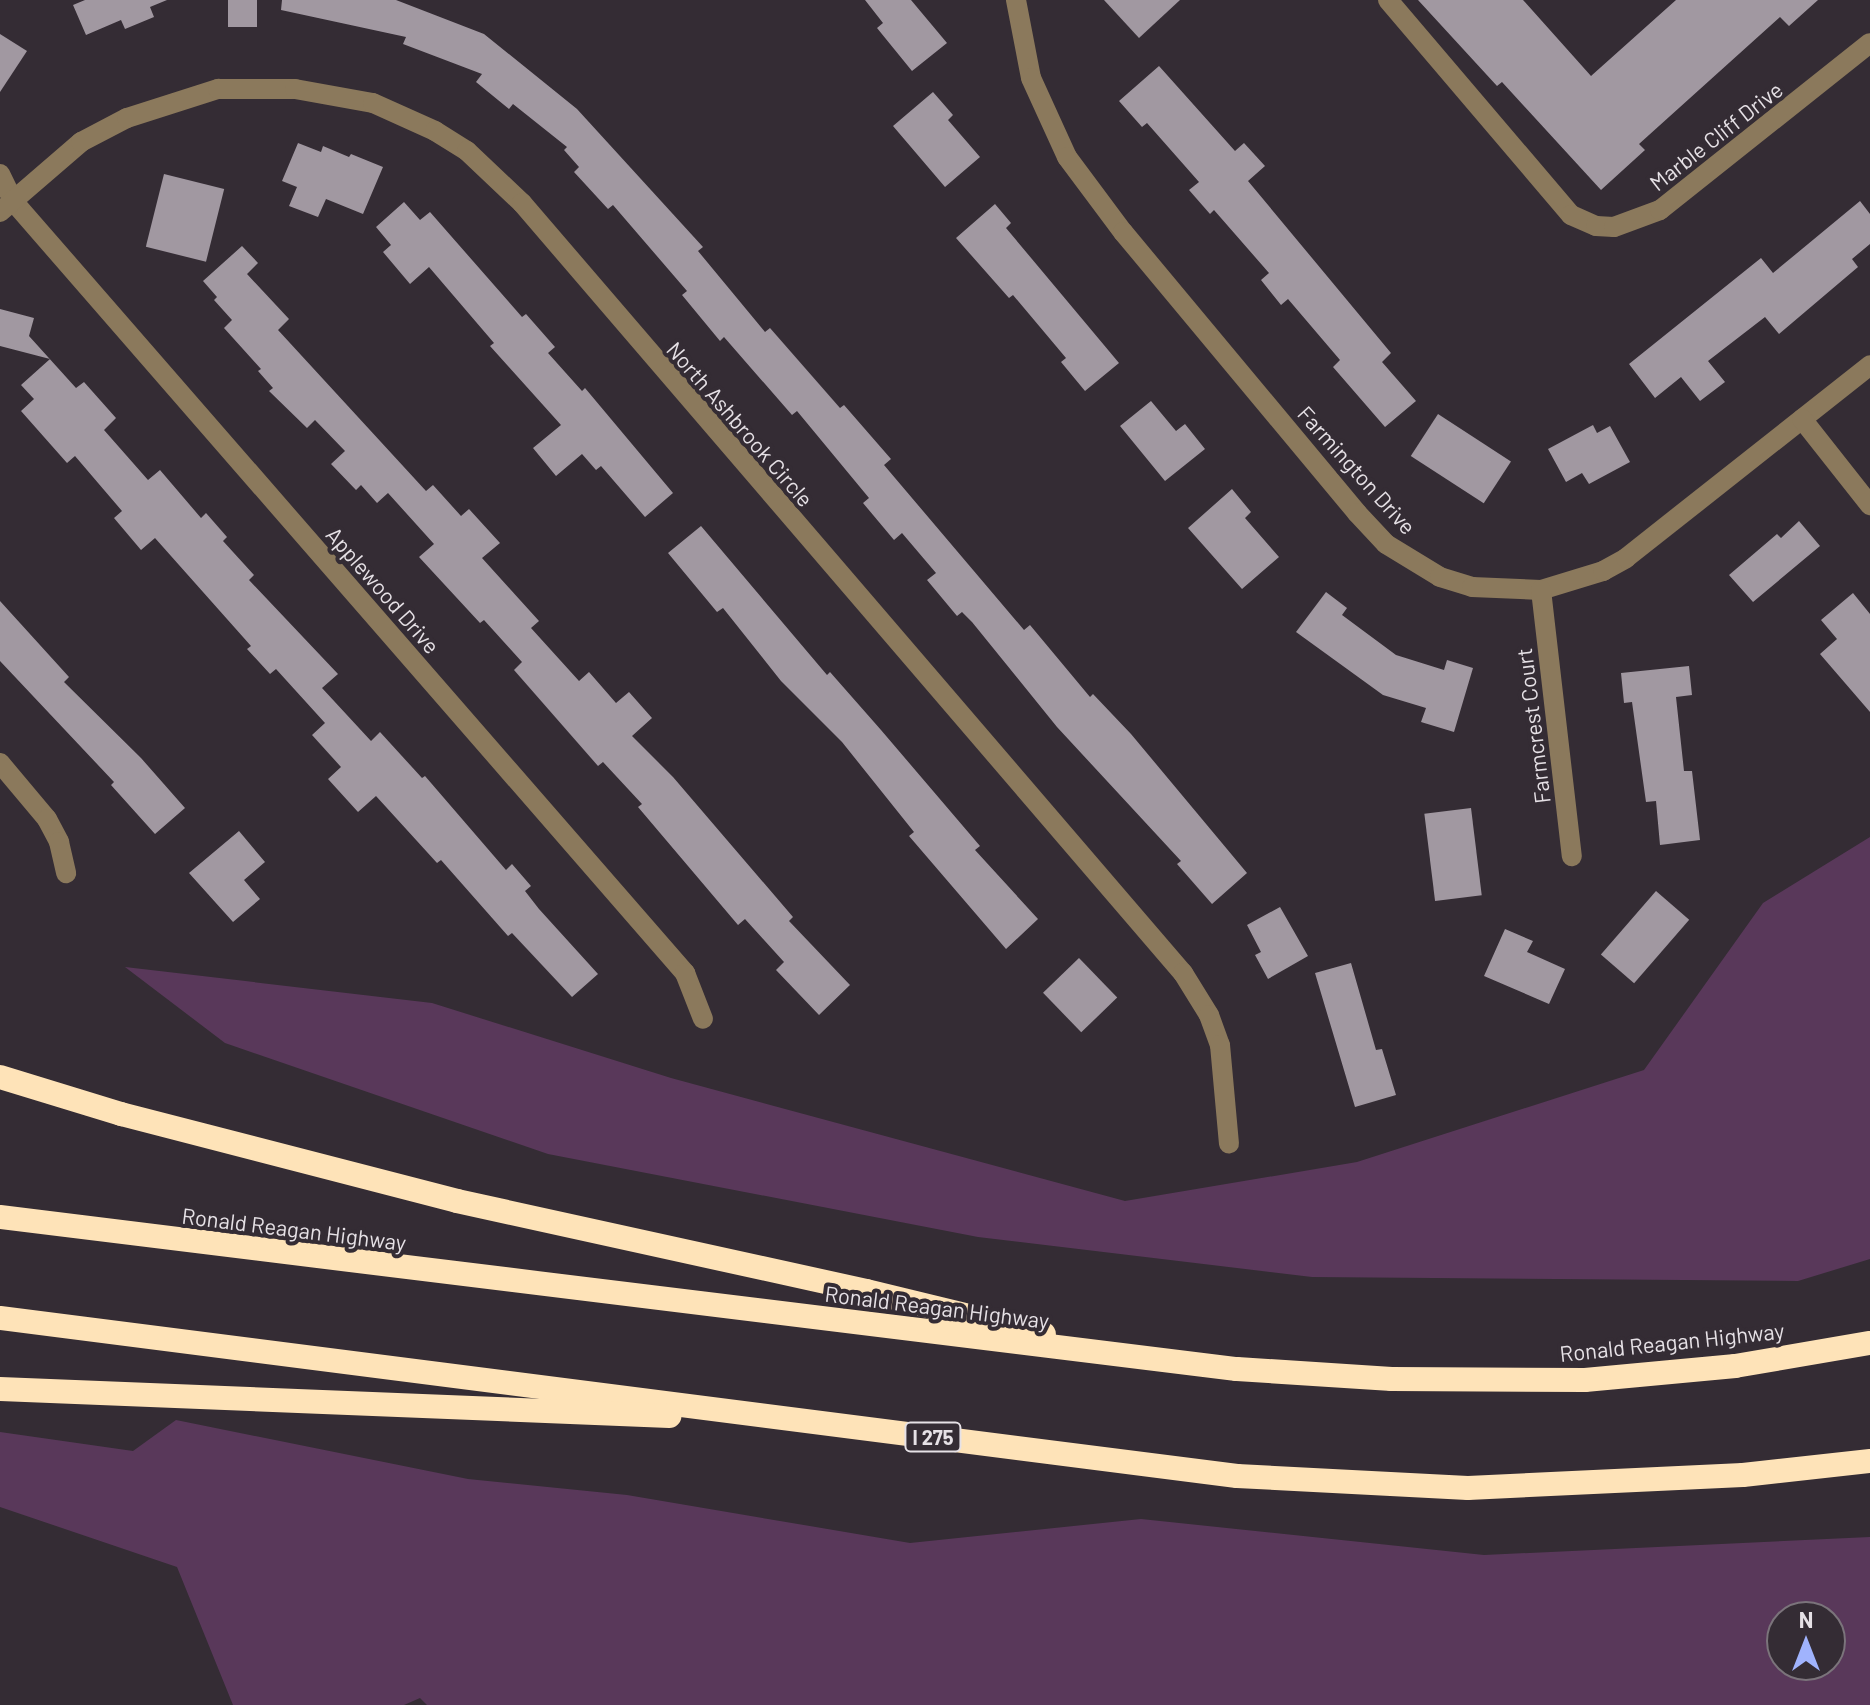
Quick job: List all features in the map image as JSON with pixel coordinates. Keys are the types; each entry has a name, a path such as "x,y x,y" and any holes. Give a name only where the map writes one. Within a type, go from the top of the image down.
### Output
{"highway":[{"path":"0,1077 121,1114 457,1201 866,1291 1159,1362"},
{"name":"Ronald Reagan Highway","path":"0,1217 1159,1362 1392,1379 1585,1380 1735,1366 1870,1343"},
{"name":"I 275","path":"0,1318 1237,1476 1468,1488 1699,1478 1870,1461"},
{"path":"0,1389 820,1423"}],"street":[{"name":"Farmington Drive","path":"1016,0 1031,78 1067,157 1123,232 1357,513 1386,544 1440,577 1484,588 1541,590 1603,571 1626,558 1870,365"},
{"name":"Marble Cliff Drive","path":"1388,0 1571,215 1596,226 1614,227 1660,210 1870,43"},
{"name":"North Ashbrook Circle","path":"4,204 81,142 127,118 218,89 295,89 373,103 435,131 467,151 522,203 1183,973 1209,1015 1220,1045 1229,1144"},
{"name":"Applewood Drive","path":"0,174 4,204 685,973 703,1019"},
{"path":"1802,419 1870,505"},
{"name":"Farmcrest Court","path":"1541,590 1572,856"},
{"path":"0,763 47,819 59,842 66,873"}],"shaded area":[{"path":"1870,837 1870,1259 1798,1281 1312,1277 978,1237 548,1154 225,1043 125,967 432,1003 671,1078 1125,1201 1357,1162 1644,1070 1763,903"},
{"path":"176,1420 468,1479 627,1495 910,1543 1141,1519 1484,1555 1870,1537 1870,1705 427,1705 420,1698 404,1705 233,1705 177,1567 0,1507 0,1432 133,1451"}],"building":[{"path":"85,0 167,0 150,7 154,17 125,29 121,20 86,35 73,5"},
{"path":"228,0 257,0 257,27 228,27"},
{"path":"282,0 396,0 484,34 577,109 703,247 698,251 765,332 770,328 840,408 844,405 891,459 884,465 1024,630 1030,625 1090,697 1093,694 1131,734 1247,873 1212,904 1177,864 1181,861 1057,727 972,622 962,612 957,616 927,580 936,573 902,533 894,540 863,503 869,498 797,411 792,415 724,337 720,341 682,295 687,291 613,205 608,209 574,172 579,167 564,150 567,147 513,104 509,109 476,82 482,74 403,44 406,37 281,10"},
{"path":"865,0 911,0 947,43 912,71 877,28 883,23"},
{"path":"1104,0 1180,0 1139,38"},
{"path":"1418,0 1523,0 1591,76 1676,0 1818,0 1789,26 1780,17 1639,144 1645,150 1601,190 1502,82 1497,86"},
{"path":"0,34 27,51 0,92"},
{"path":"1159,66 1235,151 1244,143 1265,166 1248,181 1391,353 1382,362 1416,401 1385,427 1333,367 1340,360 1288,299 1281,305 1261,280 1269,273 1214,210 1210,214 1189,190 1199,182 1147,123 1142,127 1119,101"},
{"path":"933,92 953,115 948,120 980,157 945,187 893,126"},
{"path":"298,143 321,152 323,146 383,167 363,214 326,199 318,217 289,206 297,187 282,181"},
{"path":"164,174 224,189 206,262 146,247"},
{"path":"1860,201 1870,214 1870,244 1852,259 1858,267 1779,334 1765,317 1708,361 1725,382 1700,401 1681,377 1655,398 1629,364 1761,258 1773,273"},
{"path":"404,202 420,220 430,212 522,317 526,314 555,347 548,353 582,391 585,388 673,493 645,517 601,466 596,470 582,454 556,476 533,448 561,425 490,346 494,343 429,267 410,284 383,252 391,245 376,227"},
{"path":"995,204 1011,223 1006,228 1119,363 1085,391 1061,362 1066,358 1013,295 1009,298 956,238"},
{"path":"242,246 258,263 247,274 289,319 278,330 426,491 433,485 461,516 469,509 500,543 482,558 539,621 531,628 579,681 589,672 616,703 629,692 652,718 632,736 673,777 793,917 789,921 850,985 819,1015 776,970 784,962 745,919 738,925 638,807 642,804 603,762 598,766 514,670 522,662 484,620 480,623 419,557 434,544 388,493 377,503 361,485 356,490 331,464 345,451 315,420 307,428 269,391 273,388 258,371 261,369 224,328 232,320 214,300 217,297 203,281"},
{"path":"0,309 34,318 29,336 50,359 0,346"},
{"path":"50,359 76,388 84,382 116,418 104,430 148,480 160,470 201,518 206,513 227,537 223,541 254,575 249,580 338,674 322,688 371,741 380,732 422,778 425,776 506,870 512,864 531,886 525,891 598,974 572,997 512,933 508,936 441,860 437,863 376,796 358,812 328,779 341,767 312,735 325,723 276,669 270,674 247,649 251,646 155,538 141,550 114,518 122,511 75,456 67,463 21,411 34,399 21,385"},
{"path":"1151,401 1176,431 1185,424 1205,449 1165,481 1120,426"},
{"path":"1438,414 1511,461 1484,503 1411,456"},
{"path":"1593,425 1597,433 1610,426 1630,462 1589,484 1582,473 1566,482 1548,449"},
{"path":"1232,489 1251,512 1245,518 1279,557 1242,589 1188,528"},
{"path":"1799,521 1820,546 1753,602 1729,575 1777,534 1781,538"},
{"path":"701,526 827,675 830,672 881,730 980,846 975,850 1038,919 1006,949 909,836 914,832 842,742 781,681 723,608 717,612 668,553"},
{"path":"1326,592 1347,608 1342,615 1396,655 1444,670 1447,660 1473,668 1454,732 1421,722 1426,708 1383,695 1296,632"},
{"path":"1853,593 1870,614 1870,712 1820,654 1837,639 1821,620"},
{"path":"0,601 69,677 64,682 141,758 185,808 155,834 111,785 114,782 0,661"},
{"path":"1689,666 1692,695 1676,697 1684,771 1692,771 1700,840 1660,845 1656,801 1646,802 1632,702 1624,703 1621,673"},
{"path":"1471,808 1482,895 1435,901 1424,814"},
{"path":"239,831 265,862 244,880 260,899 233,922 189,873"},
{"path":"1656,891 1689,920 1634,983 1601,954"},
{"path":"1280,907 1308,956 1268,979 1255,955 1261,952 1247,925"},
{"path":"1505,929 1533,941 1527,952 1565,969 1549,1004 1484,976"},
{"path":"1079,958 1117,998 1081,1032 1043,993"},
{"path":"1351,963 1376,1050 1382,1049 1396,1095 1355,1107 1315,973"}]}
